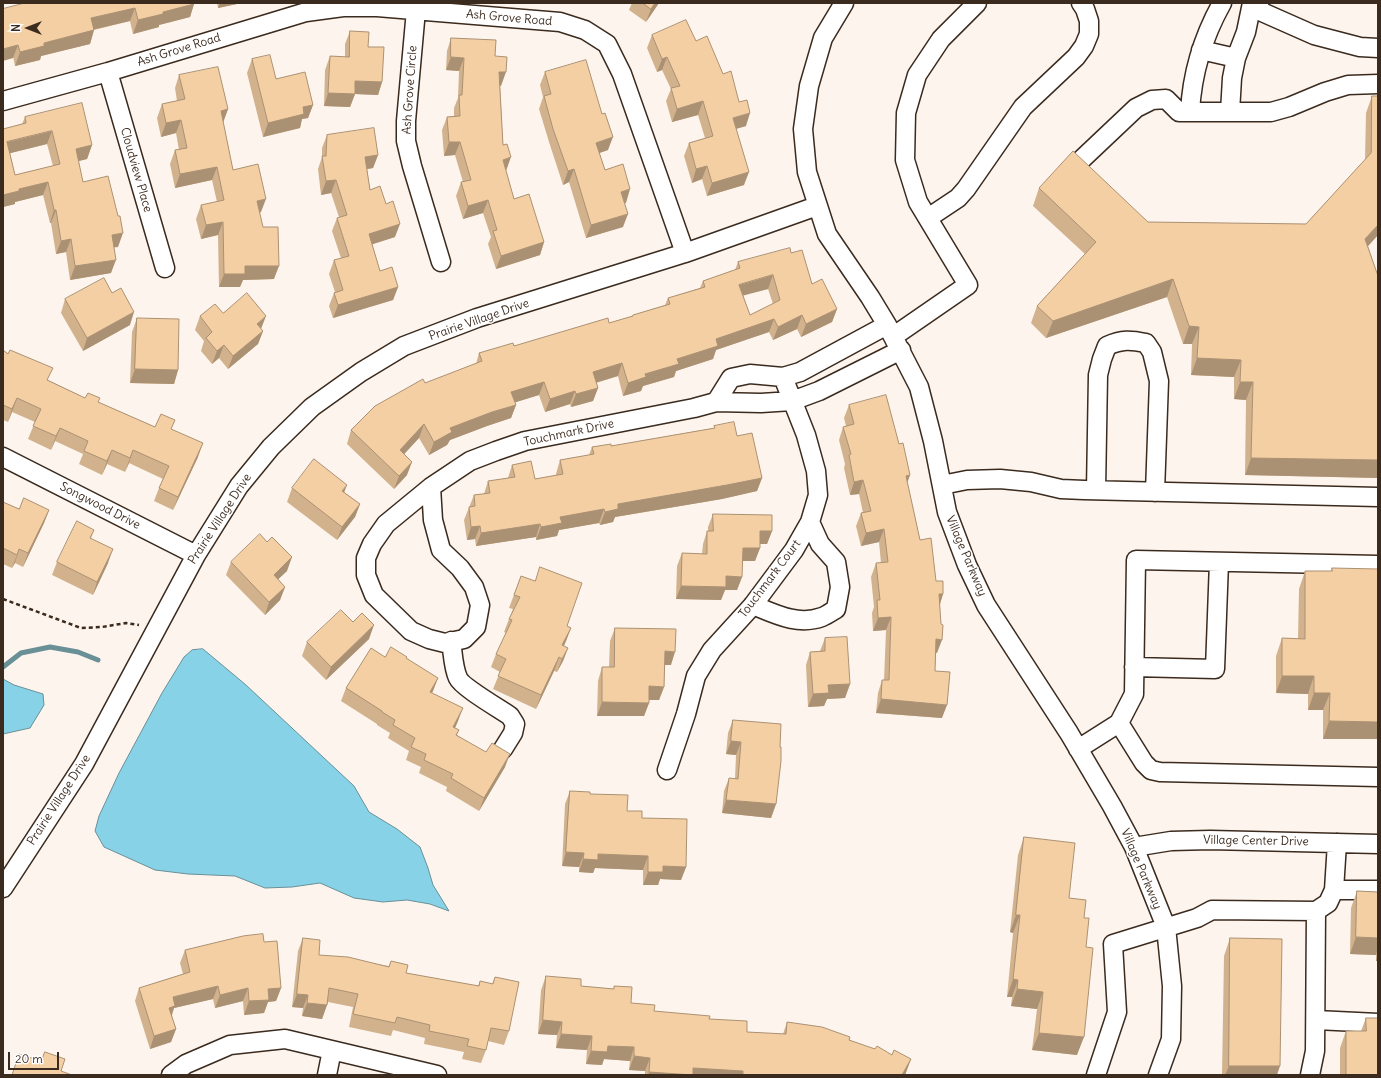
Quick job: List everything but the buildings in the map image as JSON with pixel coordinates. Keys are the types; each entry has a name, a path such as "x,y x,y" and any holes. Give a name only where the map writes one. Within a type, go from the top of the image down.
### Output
{"street":[{"name":"Village Parkway","path":"844,3 823,38 809,86 803,129 807,172 827,234 870,297 894,337 919,387 933,441 947,512 967,565 986,605 1078,749 1112,806 1134,847 1166,927 1172,986 1171,1039 1158,1075"},
{"path":"716,402 731,378 750,374 783,377 894,337 968,285 918,202 905,160 906,113 917,75 941,39 977,3"},
{"path":"928,218 958,198 966,189 1023,107 1076,56 1084,46 1089,34 1089,21 1085,9 1081,3"},
{"path":"1184,112 1201,50 1212,21 1222,3"},
{"path":"1230,112 1232,78 1236,58 1246,32 1252,3"},
{"path":"1257,3 1262,12 1314,35 1360,47 1378,48"},
{"name":"Ash Grove Road","path":"3,100 108,72 306,12 344,7 377,7 560,22 585,30 607,44 622,74 685,253"},
{"name":"Ash Grove Circle","path":"416,10 406,121 406,141 441,262"},
{"path":"1201,50 1236,58"},
{"name":"Cloudview Place","path":"108,72 165,268"},
{"path":"1081,160 1136,108 1152,100 1166,99 1184,112 1271,112 1289,107 1325,92 1348,85 1378,84"},
{"name":"Prairie Village Drive","path":"3,888 84,764 196,555 239,486 271,447 312,407 361,372 404,346 477,318 685,253 817,206"},
{"name":"Touchmark Drive","path":"431,487 433,520 441,550 460,568 474,587 480,605 476,627 464,639 445,643 429,639 411,631 374,595 366,576 366,558 372,544 386,524 431,487 470,461 525,441 716,402 761,404 792,400 819,391 830,385 894,337"},
{"path":"1096,490 1098,375 1107,346 1117,341 1133,340 1146,343 1152,352 1159,381 1155,492"},
{"path":"819,363 830,385"},
{"name":"Touchmark Court","path":"667,770 686,714 696,676 712,650 753,605 794,550 810,522 818,494 816,471 806,435 783,377"},
{"name":"Songwood Drive","path":"3,457 196,555"},
{"path":"942,485 967,480 1000,479 1031,482 1061,489 1378,497"},
{"path":"753,605 777,615 800,621 822,617 836,609 840,587 836,562 820,544 810,522"},
{"path":"1078,749 1119,723 1134,694 1136,560 1378,565"},
{"path":"1134,667 1215,669 1219,562"},
{"path":"451,641 458,680 510,716 514,724 513,733 503,749"},
{"path":"1119,723 1144,763 1151,770 1160,772 1378,777"},
{"name":"Village Center Drive","path":"1134,847 1171,841 1210,840 1378,844"},
{"path":"1096,1075 1117,1012 1113,944 1197,918 1212,910 1316,911 1328,903 1334,890 1337,843"},
{"path":"1334,890 1378,890"},
{"path":"1310,1075 1315,1051 1316,911"},
{"path":"1316,1020 1378,1023"},
{"path":"171,1075 186,1064 230,1045 285,1039 436,1075"},
{"path":"327,1075 332,1050"}],"path":[{"path":"3,599 81,628 102,627 126,623 138,624 155,632"}],"water":[{"path":"203,649 246,685 354,786 369,812 397,829 420,847 433,885 449,911 430,904 407,900 383,902 354,898 320,883 292,887 265,888 235,876 188,874 155,870 104,847 95,831 99,816 119,773 162,693 184,657 192,650"},
{"path":"3,679 14,685 43,694 44,705 30,728 3,734"}],"waterway":[{"path":"3,667 21,653 50,647 78,652 98,660"}]}
